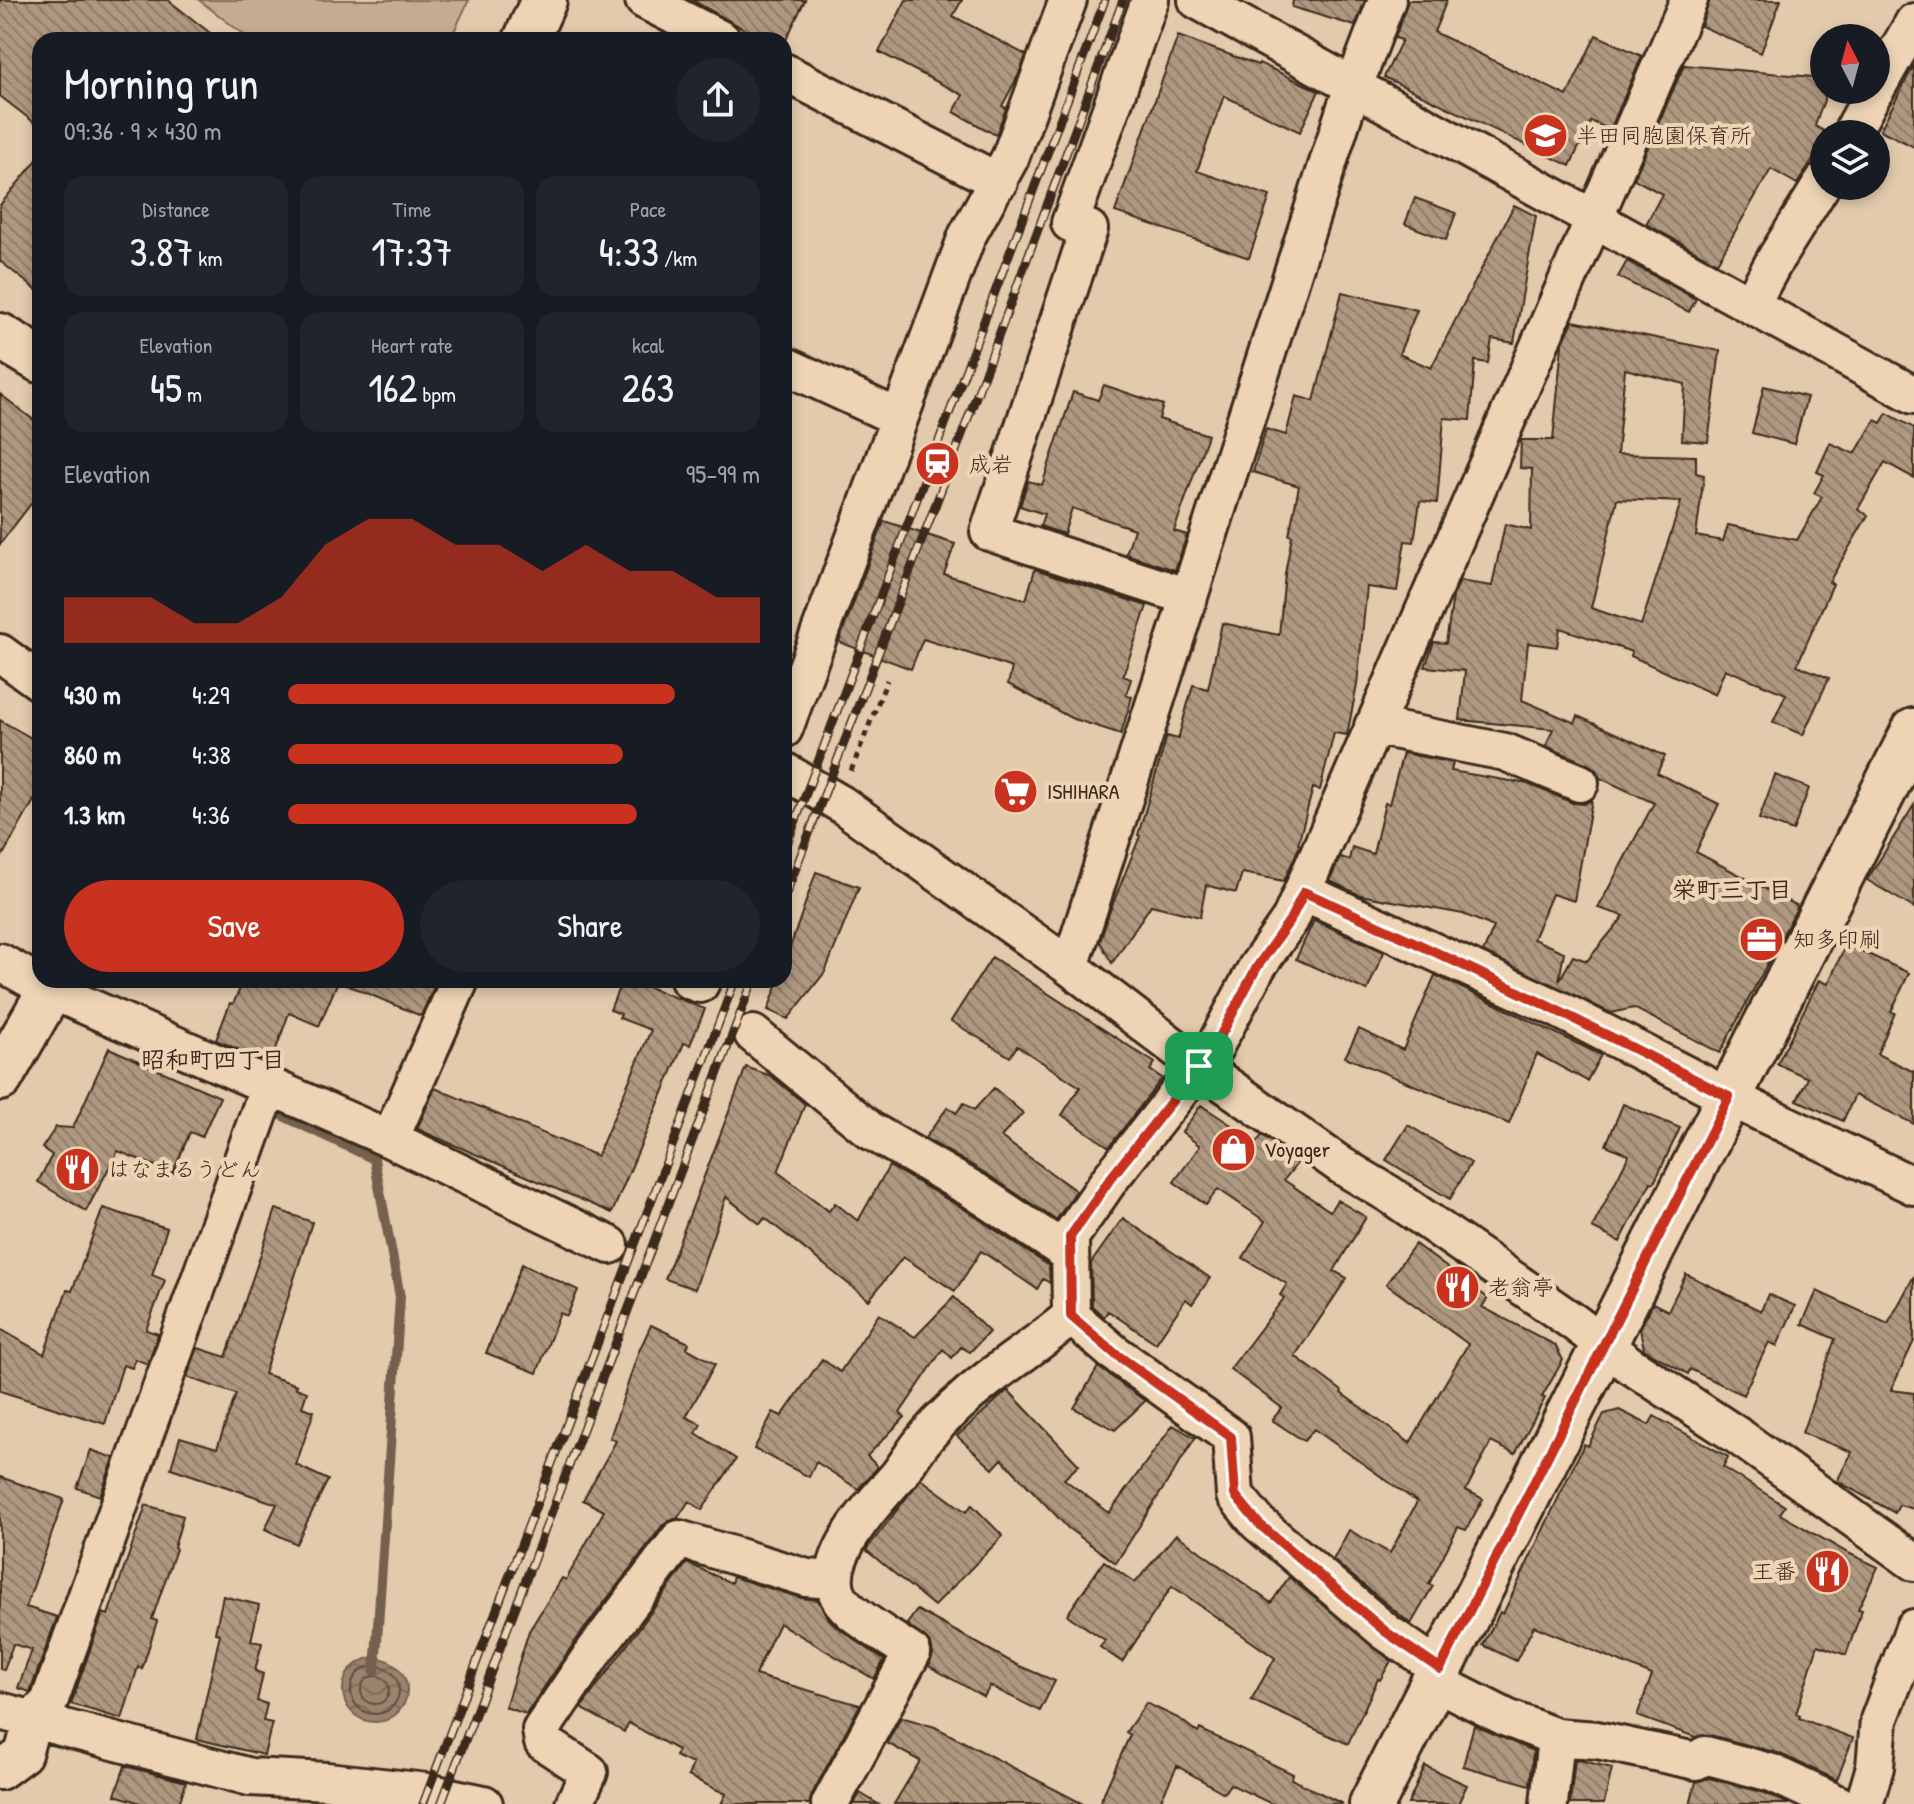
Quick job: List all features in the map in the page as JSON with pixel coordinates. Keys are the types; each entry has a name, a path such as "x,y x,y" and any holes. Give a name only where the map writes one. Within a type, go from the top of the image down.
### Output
{"main road":[{"path":"530,32 544,0"},
{"path":"0,336 32,355"},
{"path":"1372,1804 1914,731"},
{"path":"0,1078 51,988"}],"street":[{"path":"644,0 706,32"},
{"path":"792,707 967,236 999,182 1068,0"},
{"path":"1150,0 1070,223 1089,229 989,532 1189,597"},
{"path":"1197,0 1914,395"},
{"path":"1070,967 1353,87 1387,0"},
{"path":"1689,0 1290,920 1257,967 1214,1048 1110,1179 1070,1237 1071,1316 1113,1352 1231,1437 1235,1495 1258,1523 1437,1675 1507,1718 1556,1737 1597,1740 1696,1761 1705,1755 1772,1773 1838,1804"},
{"path":"1890,65 1914,22"},
{"path":"792,76 999,182"},
{"path":"1751,304 1812,200"},
{"path":"792,369 899,418"},
{"path":"0,653 32,676"},
{"path":"1373,726 1505,752 1580,783"},
{"path":"792,776 841,804 1070,967 1199,1066 1342,1166 1389,1194 1501,1271 1914,1562"},
{"path":"1304,892 1545,1002 1729,1097 1914,1186"},
{"path":"0,962 32,976"},
{"path":"59,988 390,1139 610,1245"},
{"path":"390,1139 456,988"},
{"path":"753,1034 871,1131 975,1191 1068,1253"},
{"path":"17,1715 49,1702 269,1086"},
{"path":"830,1804 912,1653 855,1614 840,1599 833,1580 844,1546 924,1439 987,1380 1071,1316"},
{"path":"574,1804 589,1772 543,1742 541,1730 593,1653 679,1539 807,1578 833,1580"},
{"path":"1864,1804 1875,1767 1879,1720 1914,1628"},
{"path":"0,1771 23,1754 17,1715"},
{"path":"17,1715 250,1777 323,1793 393,1796 427,1792 476,1803"},
{"path":"1549,1804 1556,1737"}],"path":[{"path":"850,773 887,680"}],"shaded area":[{"path":"199,0 469,0 454,32 241,32"}],"water":[{"path":"375,1658 398,1667 407,1690 398,1713 375,1722 352,1713 343,1690 352,1667"}],"building":[{"path":"0,0 168,0 209,32 32,32 32,121 0,96"},
{"path":"692,0 805,0 790,32 750,32"},
{"path":"906,0 962,0 953,16 1026,55 1002,106 1006,108 996,135 954,112 963,95 879,52"},
{"path":"1293,0 1365,0 1355,26 1292,7"},
{"path":"1408,0 1447,0 1434,32 1567,96 1596,35 1642,56 1610,130 1591,121 1570,166 1384,77 1402,40 1395,38"},
{"path":"1710,0 1781,0 1761,53 1701,26"},
{"path":"1178,36 1259,63 1319,91 1300,132 1224,96 1197,171 1270,196 1249,258 1115,212"},
{"path":"1684,65 1810,77 1810,104 1823,104 1817,120 1810,120 1810,164 1797,184 1771,169 1717,263 1646,224 1662,194 1634,179"},
{"path":"1914,65 1914,147 1890,135 1890,120 1885,120"},
{"path":"32,166 32,287 0,261 0,205"},
{"path":"1415,198 1456,213 1446,240 1405,224"},
{"path":"1514,205 1536,216 1514,343 1492,339 1488,363 1475,361 1470,420 1444,418 1437,503 1420,501 1414,542 1405,541 1397,591 1367,587 1357,685 1347,735 1334,733 1320,790 1313,788 1300,845 1284,881 1242,873 1236,893 1206,885 1200,917 1151,905 1112,963 1100,942 1108,916 1140,836 1167,736 1178,739 1193,685 1208,689 1222,623 1279,635 1292,536 1289,535 1299,486 1253,472 1266,429 1286,435 1296,396 1314,401 1342,292 1417,310 1399,354 1431,368"},
{"path":"1627,261 1696,299 1689,312 1618,277"},
{"path":"1573,321 1720,351 1708,442 1682,440 1685,384 1625,369 1617,454 1696,456 1696,473 1704,475 1696,536 1723,541 1728,525 1797,540 1822,497 1814,493 1824,475 1817,472 1830,443 1855,454 1875,420 1881,423 1887,413 1914,428 1914,478 1885,462 1858,509 1868,515 1829,582 1833,584 1797,665 1829,678 1803,735 1773,722 1786,694 1725,669 1715,695 1631,656 1632,652 1560,628 1557,647 1528,643 1522,700 1575,723 1578,716 1665,756 1657,773 1719,804 1696,852 1798,906 1720,1053 1634,1008 1611,1013 1483,952 1494,927 1463,914 1360,895 1330,881 1340,857 1349,860 1352,847 1373,854 1385,803 1389,804 1403,753 1453,763 1451,771 1528,784 1573,803 1584,804 1592,800 1574,901 1552,894 1533,939 1564,952 1559,981 1573,956 1587,961 1624,916 1598,908 1654,803 1600,778 1588,764 1546,746 1553,729 1460,720 1465,671 1425,667 1434,642 1446,643 1453,596 1460,581 1492,586 1505,524 1531,530 1532,469 1520,468 1521,440 1553,440 1562,345","holes":["1617,499 1681,502 1641,625 1591,608"]},
{"path":"1104,385 1163,405 1159,419 1208,435 1174,531 1187,535 1175,570 1126,554 1134,529 1072,508 1064,534 1040,526 1044,514 1020,506 1028,481 1042,485 1073,392 1098,400"},
{"path":"1764,386 1807,397 1794,444 1752,433"},
{"path":"0,394 32,419 32,502 0,544"},
{"path":"884,521 955,544 944,574 1026,600 1035,569 1147,606 1123,676 1131,679 1126,695 1132,697 1121,734 1071,718 1008,684 1012,668 983,658 923,639 911,669 839,642"},
{"path":"0,720 32,738 32,804 0,860"},
{"path":"1775,775 1809,788 1793,831 1759,819"},
{"path":"1914,805 1914,908 1867,880"},
{"path":"816,872 859,887 825,972 788,1019 768,1010 776,988 792,988 792,942"},
{"path":"1314,920 1384,952 1367,991 1296,959"},
{"path":"1846,944 1909,973 1891,1012 1895,1013 1877,1054 1914,1072 1914,1124 1855,1095 1843,1121 1797,1100 1808,1078 1777,1064 1819,980 1828,984"},
{"path":"992,957 1155,1063 1150,1070 1162,1078 1109,1147 1062,1115 1080,1087 1017,1046 1010,1057 951,1021"},
{"path":"1435,975 1601,1055 1587,1081 1537,1054 1509,1124 1345,1057 1359,1029 1403,1050"},
{"path":"240,988 335,988 319,1026 289,1013 271,1063 216,1040 230,1003 233,1004"},
{"path":"355,988 433,988 421,1016"},
{"path":"619,988 651,988 705,1009 690,1045 684,1043 612,1213 417,1129 435,1088 597,1156 651,1030 619,1018 621,1014 610,1010"},
{"path":"109,1048 220,1097 202,1137 190,1132 173,1173 118,1151 86,1211 38,1182 52,1155 42,1148 56,1127 73,1128"},
{"path":"746,1067 771,1076 805,1104 778,1172 829,1211 835,1203 858,1221 889,1166 964,1209 1049,1266 1050,1283 1043,1279 1037,1289 981,1251 955,1291 903,1257 869,1300 765,1218 760,1224 726,1197 695,1289 665,1279"},
{"path":"994,1088 1023,1113 1001,1137 1076,1191 1056,1220 925,1138 948,1107 956,1113 964,1103 974,1110"},
{"path":"1623,1104 1680,1128 1654,1183 1651,1182 1620,1242 1592,1228 1629,1155 1606,1145"},
{"path":"1201,1105 1257,1142 1262,1135 1299,1161 1284,1180 1330,1211 1337,1200 1366,1217 1334,1271 1347,1278 1295,1356 1410,1443 1468,1344 1386,1284 1415,1244 1488,1298 1482,1307 1555,1345 1563,1360 1515,1454 1491,1442 1466,1490 1483,1499 1466,1530 1458,1527 1429,1584 1433,1586 1411,1624 1333,1560 1349,1530 1390,1553 1417,1502 1314,1429 1304,1441 1272,1420 1282,1408 1230,1369 1284,1298 1280,1295 1287,1284 1243,1258 1265,1221 1218,1189 1206,1205 1174,1182 1200,1146 1182,1132"},
{"path":"1408,1125 1471,1163 1450,1199 1386,1160"},
{"path":"103,1208 167,1228 152,1275 165,1280 146,1330 158,1334 148,1364 135,1359 132,1368 123,1365 105,1424 0,1391 0,1329 44,1354 67,1290 72,1291"},
{"path":"276,1209 312,1222 264,1374 297,1385 296,1388 307,1392 302,1407 314,1411 296,1465 328,1480 296,1544 265,1529 277,1504 171,1468 180,1437 217,1448 236,1394 187,1377 198,1348 226,1357"},
{"path":"1123,1218 1210,1278 1192,1304 1186,1299 1156,1343 1108,1311 1104,1317 1092,1306 1091,1263"},
{"path":"522,1264 578,1290 567,1316 560,1313 537,1373 486,1353"},
{"path":"1686,1274 1761,1311 1768,1294 1795,1306 1777,1346 1769,1342 1743,1395 1690,1369 1688,1374 1644,1349 1640,1329 1653,1303 1668,1311"},
{"path":"1914,1276 1914,1341 1891,1390 1914,1393 1914,1509 1899,1505 1895,1513 1837,1481 1852,1452 1802,1433 1835,1339 1802,1324 1817,1291 1888,1324"},
{"path":"954,1297 989,1332 970,1352 961,1347 952,1358 943,1349 900,1413 905,1417 867,1456 878,1467 858,1489 816,1462 809,1477 754,1449 773,1412 782,1416 822,1359 840,1372 879,1314 915,1337"},
{"path":"651,1325 689,1343 687,1348 715,1364 686,1417 701,1424 696,1433 736,1459 702,1510 689,1501 677,1519 662,1526 576,1640 526,1714 505,1707 529,1631 562,1578 566,1580 604,1511 583,1500 616,1441 610,1438 638,1353"},
{"path":"1098,1367 1145,1401 1115,1430 1074,1408"},
{"path":"1008,1390 1079,1465 1064,1479 1109,1513 1173,1425 1195,1438 1116,1563 1068,1528 1002,1459 993,1469 957,1436"},
{"path":"1619,1410 1649,1425 1654,1416 1728,1457 1723,1467 1785,1506 1780,1514 1878,1567 1858,1609 1862,1610 1846,1655 1818,1645 1796,1714 1799,1718 1853,1738 1837,1780 1778,1753 1710,1735 1695,1737 1637,1716 1652,1675 1534,1626 1516,1661 1483,1645 1500,1612 1503,1614 1584,1444 1588,1446 1604,1414"},
{"path":"91,1450 114,1458 100,1496 77,1488"},
{"path":"0,1477 64,1499 26,1607 57,1617 30,1692 18,1688 32,1650 13,1644 4,1670 0,1669"},
{"path":"921,1479 966,1512 972,1505 1003,1536 934,1606 866,1550"},
{"path":"146,1505 183,1516 176,1549 152,1619 157,1621 142,1669 138,1667 122,1719 71,1704 103,1613 108,1615"},
{"path":"1176,1534 1271,1603 1289,1577 1391,1661 1378,1679 1348,1744 1251,1700 1275,1658 1172,1586 1122,1662 1100,1647 1105,1640 1067,1615 1104,1561 1135,1583"},
{"path":"687,1563 731,1583 733,1577 801,1598 818,1600 827,1617 837,1627 884,1660 874,1679 779,1623 755,1675 860,1705 809,1804 721,1804 726,1794 688,1776 693,1764 675,1756 678,1750 629,1723 624,1732 581,1708"},
{"path":"223,1596 259,1605 251,1641 262,1643 255,1671 263,1674 257,1701 267,1704 263,1721 272,1723 264,1755 197,1739 220,1634 215,1633"},
{"path":"917,1610 1017,1665 1055,1681 1040,1711 990,1686 984,1697 929,1666 933,1654 931,1644 907,1624"},
{"path":"1146,1703 1180,1719 1198,1733 1200,1729 1293,1774 1291,1779 1343,1804 1272,1804 1230,1784 1224,1793 1177,1766 1159,1804 1099,1804 1130,1735 1126,1732"},
{"path":"901,1717 935,1727 1083,1804 894,1804 920,1761 887,1743"},
{"path":"1474,1725 1533,1751 1530,1785 1463,1766"},
{"path":"1575,1759 1612,1768 1604,1804 1570,1804"},
{"path":"125,1766 186,1782 179,1804 144,1804 115,1795"},
{"path":"1425,1766 1467,1785 1458,1804 1408,1804"},
{"path":"1709,1778 1765,1793 1789,1804 1690,1804 1696,1782"},
{"path":"860,1793 878,1804 854,1804"}],"waterway":[{"path":"281,1115 374,1159 400,1297 375,1671"}],"railway":[{"path":"792,831 1105,0"},
{"path":"792,878 950,467 1123,0"},
{"path":"423,1804 732,988"},
{"path":"441,1804 750,988"}],"place":[{"name":"半田同胞園保育所","path":"1545,135"},
{"name":"成岩","path":"938,464"},
{"name":"ISHIHARA","path":"1016,791"},
{"name":"知多印刷","path":"1762,939"},
{"name":"Voyager","path":"1233,1149"},
{"name":"はなまるうどん","path":"77,1169"},
{"name":"老翁亭","path":"1457,1287"},
{"name":"王番","path":"1827,1571"}],"district":[{"name":"栄町三丁目","path":"1732,889"},
{"name":"昭和町四丁目","path":"213,1059"}],"route":[{"path":"1304,892 1558,1009 1729,1097 1440,1669 1386,1632 1258,1523 1235,1495 1231,1437 1113,1352 1071,1316 1070,1237 1110,1179 1199,1066 1214,1048 1257,967 1290,920 1304,892"}]}
